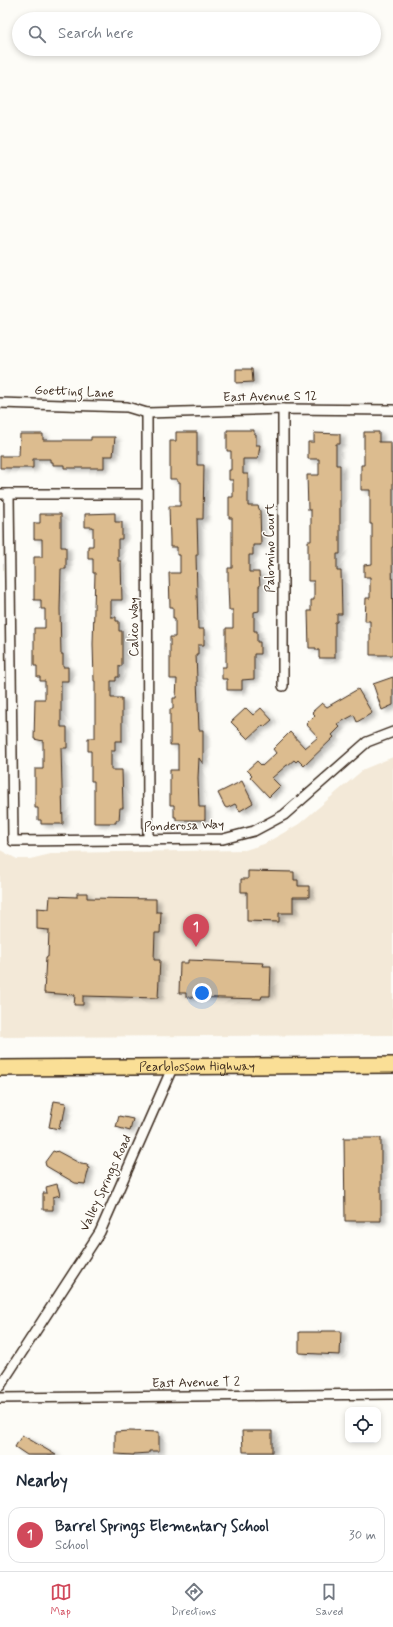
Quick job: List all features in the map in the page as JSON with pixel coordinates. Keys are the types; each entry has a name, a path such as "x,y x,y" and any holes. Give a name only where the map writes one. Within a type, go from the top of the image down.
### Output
{"main road":[{"name":"Pearblossom Highway","path":"0,1068 393,1065"}],"street":[{"name":"Goetting Lane","path":"0,403 127,407 147,413"},
{"name":"East Avenue S 12","path":"147,413 283,409 393,410"},
{"name":"Palomino Court","path":"283,409 283,686"},
{"name":"Calico Way","path":"147,413 148,840"},
{"path":"5,494 146,494"},
{"name":"Ponderosa Way","path":"5,494 13,841 223,839 254,830 284,815 366,742 393,732"},
{"name":"Valley Springs Road","path":"0,1386 100,1232 173,1066"},
{"name":"East Avenue T 2","path":"0,1398 393,1394"}],"shaded area":[{"path":"393,757 393,1035 0,1037 0,850 17,859 30,859 55,853 245,850 264,844 299,824 364,769"}],"building":[{"path":"236,369 252,369 253,382 236,383"},
{"path":"227,430 254,430 254,434 256,434 256,445 260,445 258,459 243,459 243,474 248,474 248,506 258,506 260,511 261,545 253,545 253,555 249,555 249,572 259,572 259,611 254,612 254,631 257,631 257,642 260,642 260,654 254,654 254,679 242,680 242,690 227,690 227,679 222,679 222,667 226,667 226,628 233,628 233,610 229,610 228,568 232,568 232,518 229,518 229,497 233,497 233,480 229,480 229,470 231,470 231,451 227,451"},
{"path":"176,432 197,432 197,465 204,465 203,519 197,519 198,555 196,555 198,629 204,629 204,645 198,645 198,654 196,654 199,730 203,730 203,764 199,758 199,807 205,807 205,820 176,820 176,817 174,817 174,805 170,805 170,770 178,770 178,745 170,745 170,709 173,709 173,698 176,698 177,679 170,679 170,637 175,637 175,618 173,618 173,607 170,607 169,573 180,573 180,555 177,555 177,547 170,547 169,506 180,506 180,482 177,482 177,479 170,479 170,441 176,441"},
{"path":"364,432 379,432 379,442 391,442 391,473 393,473 393,655 370,655 370,621 365,621 366,598 370,598 370,577 364,577 364,565 372,564 372,524 370,524 370,490 361,490 361,465 364,465"},
{"path":"314,433 340,434 340,444 336,444 336,465 340,465 340,554 337,554 337,571 341,571 342,614 337,614 337,622 335,622 335,658 319,658 319,650 316,650 316,648 309,648 308,611 311,611 311,600 314,600 314,581 308,581 308,541 311,541 311,510 308,510 307,475 319,475 319,459 308,459 308,442 314,442"},
{"path":"20,434 43,434 43,440 91,440 91,437 115,437 113,456 104,456 104,468 64,468 64,465 53,465 53,462 50,462 50,459 33,459 33,468 0,468 0,456 19,456"},
{"path":"115,513 115,522 122,522 122,539 118,539 118,561 121,561 122,600 111,600 111,617 116,617 116,621 119,621 119,631 122,631 122,666 119,666 119,677 116,677 116,681 111,681 111,698 122,698 122,741 115,741 115,751 111,751 111,770 122,770 123,808 120,808 119,820 116,820 116,823 94,823 94,781 91,781 91,751 88,751 88,738 95,738 95,681 93,644 95,573 93,573 93,559 88,559 88,546 93,546 93,527 85,527 85,514"},
{"path":"40,514 61,514 61,547 66,547 66,569 61,569 60,609 61,654 63,654 63,667 68,667 68,681 61,681 61,727 67,727 67,748 61,748 63,824 41,824 41,820 38,820 38,808 35,808 35,769 43,769 43,741 34,739 35,699 45,699 45,681 40,681 40,677 37,677 37,666 34,666 34,628 45,628 45,609 41,609 41,600 34,600 34,557 42,557 42,539 34,539 34,523 40,523"},
{"path":"393,677 393,705 382,710 373,684"},
{"path":"358,689 372,713 357,722 354,715 337,724 340,727 332,735 334,737 304,766 298,760 296,762 294,760 272,778 280,786 269,797 250,777 252,775 247,770 257,761 262,766 276,753 273,749 290,732 305,748 318,737 306,724 315,715 312,712 322,703 327,707"},
{"path":"246,708 253,715 261,708 272,720 264,727 263,725 248,739 231,722"},
{"path":"242,781 253,803 240,811 235,804 227,808 225,807 218,793"},
{"path":"248,871 294,872 294,880 298,880 298,886 309,886 309,897 293,897 293,913 279,913 279,922 247,921 247,892 241,892 241,879 248,879"},
{"path":"77,893 87,893 87,898 156,899 156,912 161,912 160,933 155,933 154,960 160,960 158,998 83,996 83,1005 74,1005 75,995 44,993 49,930 37,929 37,908 49,909 50,896 77,897"},
{"path":"188,960 264,963 263,966 271,966 270,996 262,996 261,999 186,997 186,993 179,993 180,963 188,963"},
{"path":"54,1101 66,1103 63,1120 61,1119 59,1129 49,1127"},
{"path":"119,1116 133,1119 130,1131 116,1127"},
{"path":"344,1138 381,1138 381,1221 345,1221"},
{"path":"53,1151 57,1151 81,1164 88,1165 87,1167 89,1168 85,1184 75,1183 46,1166 45,1162"},
{"path":"57,1184 60,1195 53,1197 53,1210 43,1210 43,1193 47,1193 46,1187"},
{"path":"341,1331 340,1355 299,1353 299,1332"},
{"path":"242,1431 272,1431 272,1452 243,1452"},
{"path":"115,1432 159,1432 159,1451 149,1451 149,1453 134,1455 115,1454"},
{"path":"22,1435 56,1455 27,1455 15,1447"}],"place":[{"name":"Barrel Springs Elementary School","path":"196,947"}]}
